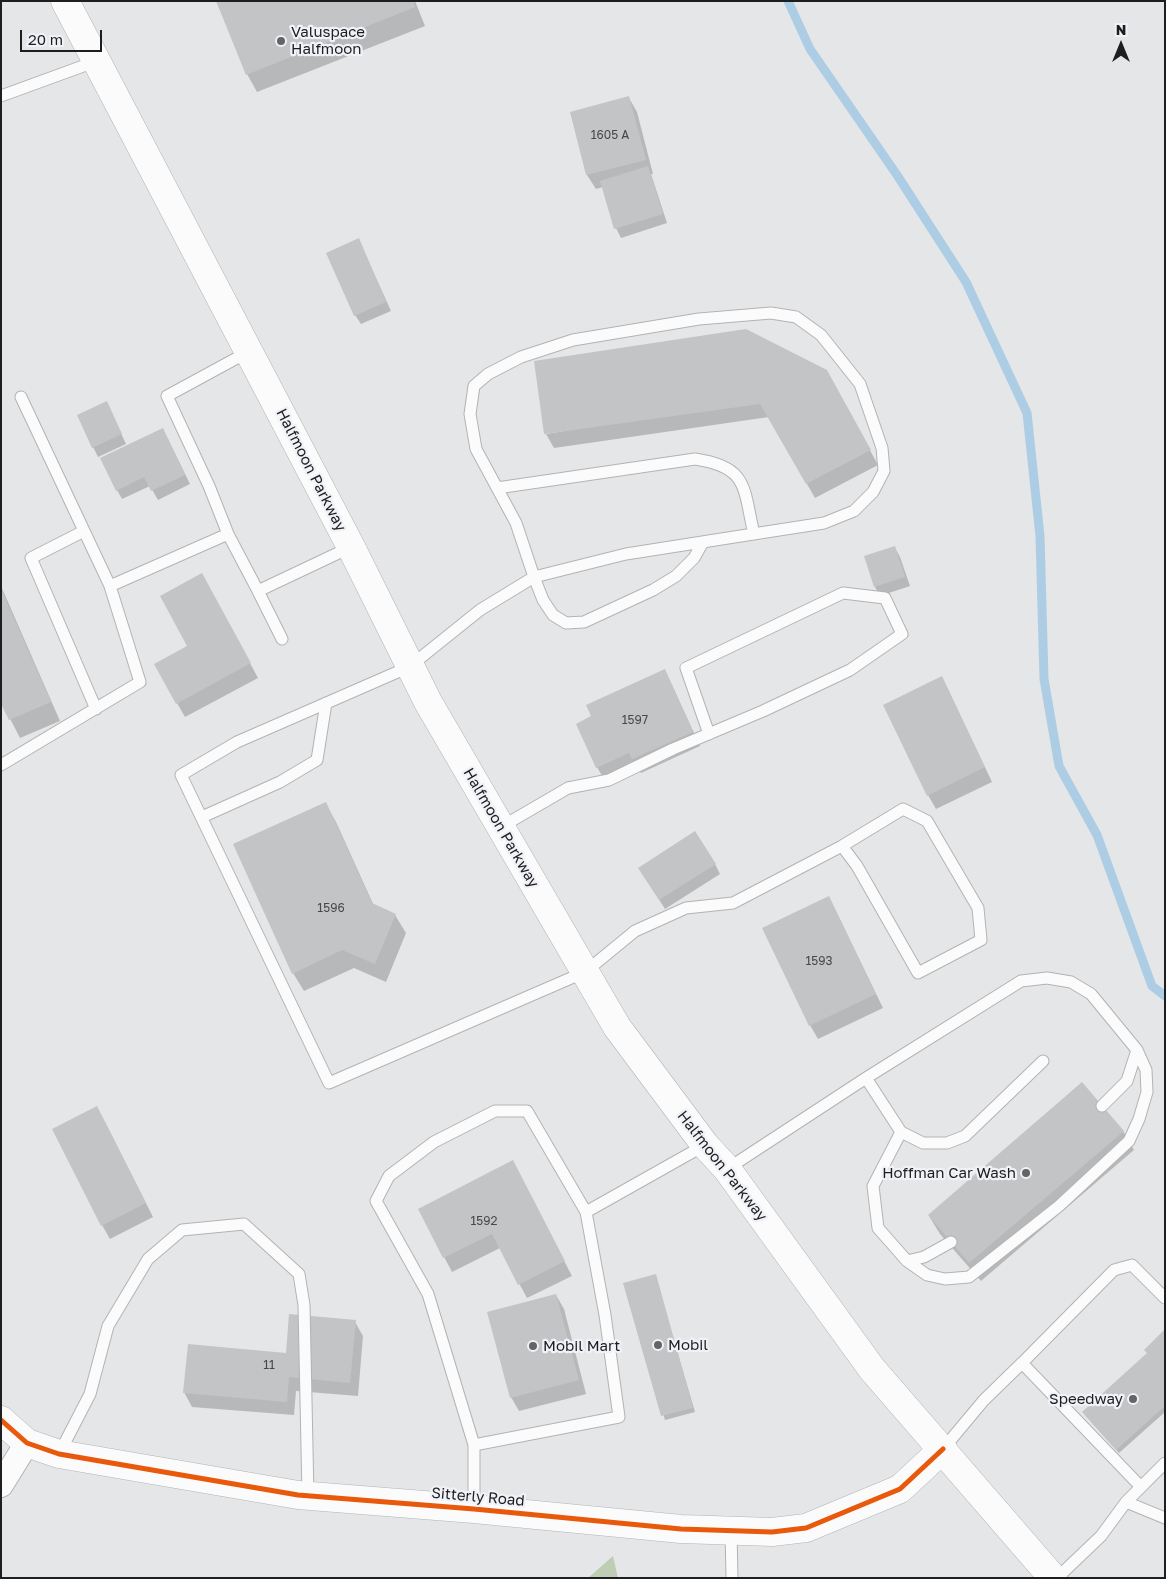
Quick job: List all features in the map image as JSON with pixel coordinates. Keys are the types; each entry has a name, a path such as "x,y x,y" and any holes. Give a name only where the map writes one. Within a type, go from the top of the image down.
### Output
{"main road":[{"name":"Halfmoon Parkway","path":"66,1 351,548 409,667 617,1027 705,1145 727,1169 872,1369 1055,1578"},
{"name":"Sitterly Road","path":"1,1420 27,1443 59,1454 308,1496 474,1509 681,1529 731,1531 772,1532 806,1528 900,1489 943,1449"}],"street":[{"path":"1,1485 27,1443"}],"lane":[{"path":"1,96 97,61"},
{"path":"703,542 694,558 676,576 653,590 584,622 566,623 553,615 543,600 534,577 516,523 476,449 470,414 474,386 488,374 521,357 573,340 699,318 772,313 796,317 821,335 860,384 882,448 884,472 873,492 854,511 824,523 626,554 534,577 480,610 409,667 237,742 181,775 329,1083 585,972 635,931 686,908 733,903 842,846 903,809 927,822 978,908 981,940 918,973 857,866 842,846"},
{"path":"249,352 167,396 210,486 228,534 282,639"},
{"path":"1,764 140,682 110,586 21,397"},
{"path":"497,488 695,459 714,462 731,470 742,480 754,534"},
{"path":"84,531 31,558 96,709"},
{"path":"110,586 228,534"},
{"path":"258,591 351,548"},
{"path":"500,827 568,788 609,780 673,749 709,734 763,711 850,670 902,634 885,598 843,592 686,668 709,734"},
{"path":"202,817 280,782 317,760 326,703"},
{"path":"727,1169 866,1078 1021,981 1047,978 1071,982 1091,994 1137,1050 1146,1070 1146,1092 1139,1119 1129,1141 1060,1206 969,1277 945,1279 927,1275 907,1261 878,1228 873,1186 901,1132"},
{"path":"1102,1106 1127,1081 1137,1050"},
{"path":"866,1078 901,1132 923,1143 947,1143 965,1136 1043,1061"},
{"path":"474,1445 619,1417 605,1315 586,1212 527,1110 495,1110 434,1142 389,1176 376,1201 428,1294 474,1445 474,1509"},
{"path":"586,1212 705,1145"},
{"path":"59,1454 90,1394 108,1326 148,1259 182,1230 244,1224 299,1274 304,1305 308,1496"},
{"path":"907,1261 924,1257 951,1242"},
{"path":"943,1449 984,1400 1114,1270 1132,1265 1165,1298"},
{"path":"1022,1363 1140,1487"},
{"path":"1055,1578 1101,1536 1126,1502 1165,1463"},
{"path":"1126,1502 1165,1518"},
{"path":"731,1531 732,1578"}],"green space":[{"path":"613,1556 618,1578 588,1578"}],"building":[{"name":"Valuspace Halfmoon","path":"216,1 413,1 415,7 246,75"},
{"path":"629,96 646,160 586,175 570,112"},
{"path":"648,166 663,214 614,229 600,181"},
{"path":"359,238 386,302 354,316 326,253"},
{"path":"746,329 827,370 871,450 806,484 760,404 544,434 534,361"},
{"path":"107,401 122,434 92,448 77,415"},
{"path":"163,428 185,475 151,491 144,477 116,491 100,458"},
{"path":"895,546 905,577 874,587 864,556"},
{"path":"202,573 251,663 176,704 154,664 187,646 160,596"},
{"path":"1,589 51,702 9,720 1,704"},
{"path":"665,669 693,732 632,759 629,753 596,768 576,724 591,716 586,705"},
{"path":"942,676 985,767 927,796 883,705"},
{"path":"326,802 372,903 396,914 375,964 342,950 292,974 233,844"},
{"path":"695,831 716,864 659,900 638,868"},
{"path":"829,896 876,994 809,1026 762,928"},
{"name":"Hoffman Car Wash","path":"1082,1082 1124,1131 969,1263 928,1215"},
{"path":"97,1106 146,1203 101,1226 52,1129"},
{"path":"513,1160 565,1261 518,1285 492,1234 443,1258 418,1209"},
{"name":"Mobil","path":"656,1274 693,1408 661,1416 623,1283"},
{"name":"Mobil Mart","path":"556,1294 579,1380 510,1398 487,1312"},
{"path":"289,1314 356,1320 350,1383 289,1377 287,1402 183,1393 188,1344 286,1353"},
{"path":"1165,1329 1165,1406 1116,1450 1082,1412 1147,1353 1144,1350"}],"waterway":[{"path":"788,1 810,49 897,175 966,282 1027,413 1040,536 1044,679 1059,766 1097,835 1152,986 1165,996"}],"cycle path":[{"path":"1,1420 27,1443 59,1454 298,1495 474,1509 681,1529 772,1532 806,1528 900,1489 943,1449"}],"place":[{"name":"Valuspace Halfmoon","path":"281,41"},
{"name":"Hoffman Car Wash","path":"1026,1173"},
{"name":"Mobil","path":"658,1345"},
{"name":"Mobil Mart","path":"533,1346"},
{"name":"Speedway","path":"1133,1399"}]}
